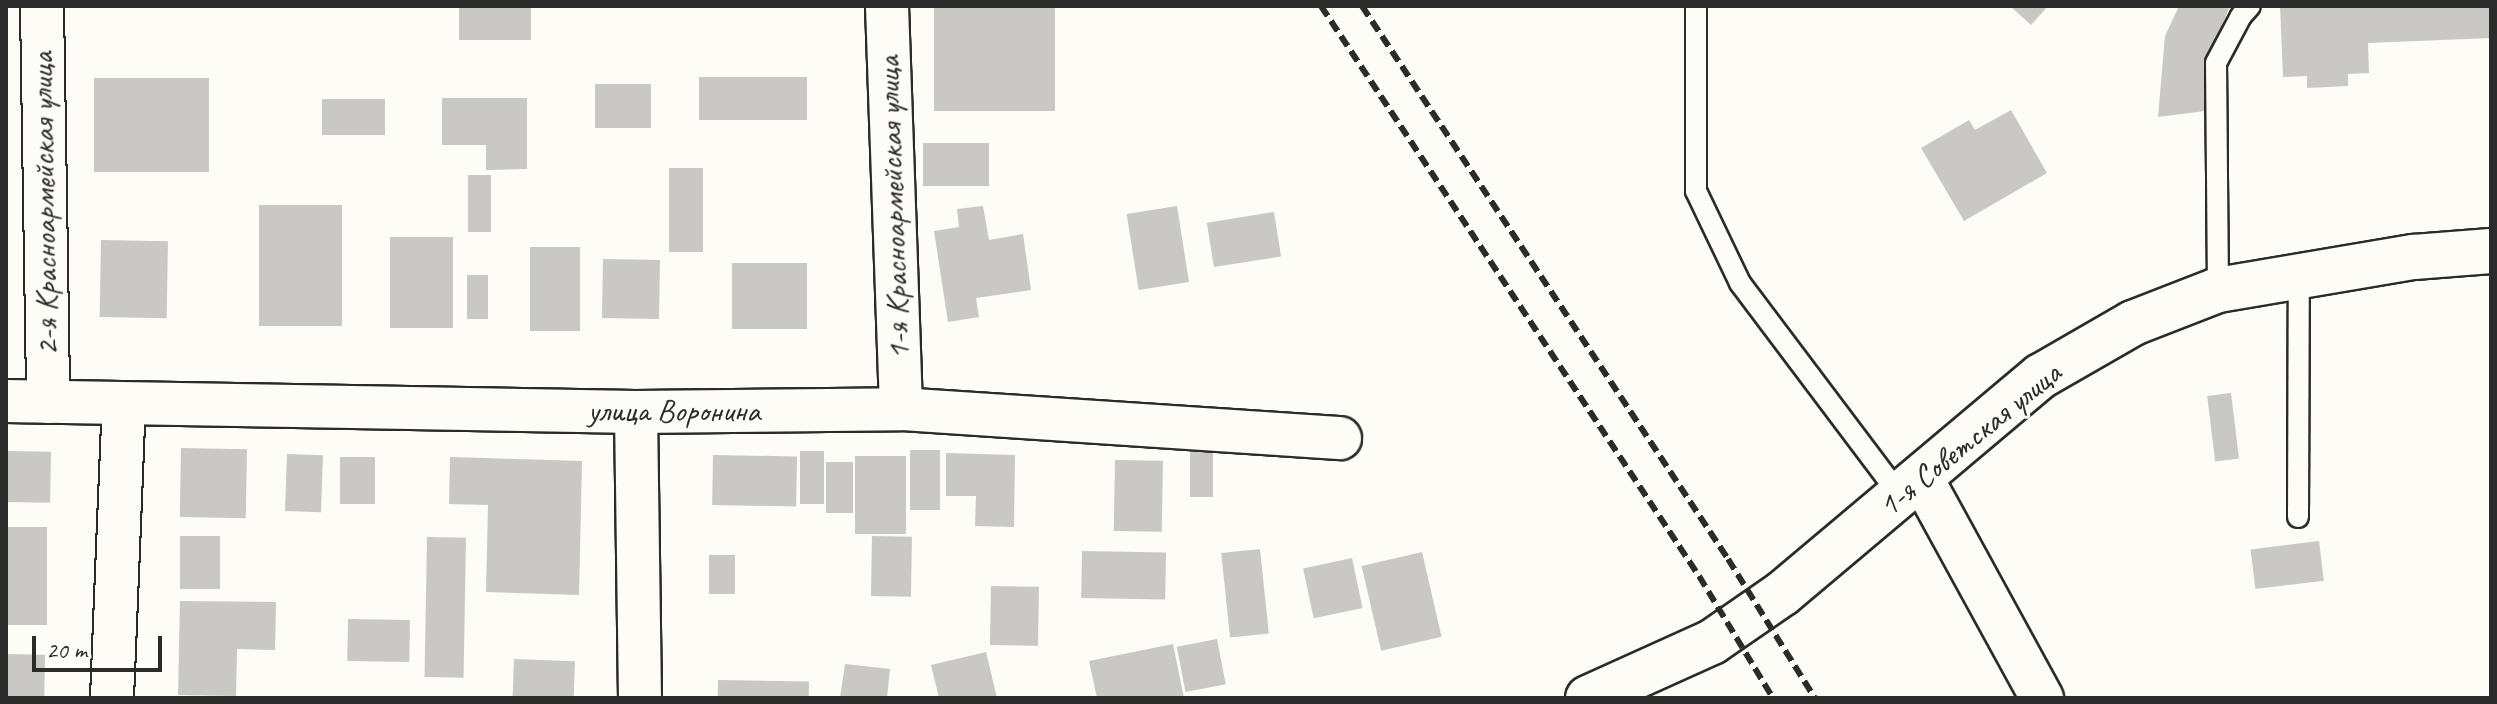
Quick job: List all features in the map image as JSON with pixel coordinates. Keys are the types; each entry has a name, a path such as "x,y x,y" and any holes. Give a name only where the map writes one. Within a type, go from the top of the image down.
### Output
{"main road":[{"name":"1-я Советская улица","path":"1615,693 1712,642 1783,593 2041,376 2133,323 2218,290 2414,257 2491,251"}],"street":[{"name":"2-я Красноармейская улица","path":"42,6 48,402"},
{"name":"1-я Красноармейская улица","path":"887,6 901,409"},
{"name":"улица Воронина","path":"6,401 636,412 901,409 1340,438"},
{"path":"112,698 124,404"},
{"path":"636,412 640,698"},
{"path":"1910,486 2042,698"}],"lane":[{"path":"1696,6 1696,191 1740,283 1910,486"},
{"path":"2218,290 2216,63 2241,16 2250,6"},
{"path":"2298,517 2299,276"}],"building":[{"path":"459,6 531,6 531,40 459,40"},
{"path":"934,6 1055,6 1055,111 934,111"},
{"path":"2010,6 2048,6 2031,25"},
{"path":"2179,6 2230,6 2207,60 2205,111 2158,117 2165,36"},
{"path":"2280,6 2491,6 2491,38 2368,43 2369,73 2348,74 2348,86 2307,88 2307,76 2283,77"},
{"path":"699,77 807,77 807,120 699,120"},
{"path":"94,78 209,78 209,172 94,172"},
{"path":"595,84 651,84 651,128 595,128"},
{"path":"442,98 527,98 527,169 486,170 486,145 442,145"},
{"path":"322,99 385,99 385,135 322,135"},
{"path":"2011,110 2047,173 1964,221 1921,148 1969,120 1975,130"},
{"path":"923,143 989,143 989,186 923,186"},
{"path":"669,168 703,168 703,252 669,252"},
{"path":"468,175 491,175 491,232 468,232"},
{"path":"259,205 342,205 342,326 259,326"},
{"path":"983,206 989,240 1023,234 1031,290 976,298 979,317 948,322 934,231 959,227 957,209"},
{"path":"1177,206 1189,282 1139,290 1127,214"},
{"path":"1274,212 1281,256 1214,267 1207,223"},
{"path":"390,237 453,237 453,328 390,328"},
{"path":"101,240 168,241 167,318 100,317"},
{"path":"530,247 580,247 580,331 530,331"},
{"path":"603,259 660,260 659,319 602,318"},
{"path":"732,263 807,263 807,329 732,329"},
{"path":"467,275 488,275 488,319 467,319"},
{"path":"2231,393 2239,459 2215,461 2207,396"},
{"path":"181,448 247,449 246,518 180,517"},
{"path":"910,450 940,450 940,510 910,510"},
{"path":"6,451 51,452 50,503 6,502"},
{"path":"800,451 824,451 824,504 800,504"},
{"path":"1190,452 1213,452 1213,497 1190,497"},
{"path":"946,453 1015,455 1014,527 975,526 976,496 946,496"},
{"path":"287,454 323,455 321,512 285,511"},
{"path":"713,455 797,456 796,506 712,505"},
{"path":"855,456 906,456 906,534 855,534"},
{"path":"340,457 375,457 375,504 340,504"},
{"path":"450,457 582,461 579,595 486,592 488,505 449,504"},
{"path":"1115,460 1163,461 1162,532 1114,531"},
{"path":"826,462 853,462 853,513 826,513"},
{"path":"6,527 47,527 47,625 6,625"},
{"path":"180,536 220,536 220,589 180,589"},
{"path":"872,536 912,537 911,597 871,596"},
{"path":"427,537 466,538 464,678 425,677"},
{"path":"2319,541 2324,581 2255,589 2251,549"},
{"path":"1260,549 1269,634 1230,638 1221,553"},
{"path":"1082,551 1166,552 1165,599 1081,598"},
{"path":"1422,552 1442,637 1381,651 1362,566"},
{"path":"709,555 735,555 735,594 709,594"},
{"path":"1352,558 1363,608 1314,618 1303,568"},
{"path":"991,586 1039,587 1038,646 990,645"},
{"path":"180,601 276,602 275,650 237,649 236,696 178,695"},
{"path":"348,619 410,620 409,662 347,661"},
{"path":"1217,639 1226,684 1186,692 1177,647"},
{"path":"1173,644 1184,698 1097,698 1089,661"},
{"path":"986,652 997,698 939,698 931,665"},
{"path":"6,654 45,655 44,698 6,698"},
{"path":"514,659 575,661 574,698 513,698"},
{"path":"845,664 890,669 887,698 840,698"},
{"path":"718,680 809,682 809,698 718,698"}],"railway":[{"path":"1321,6 1699,576 1773,698"},
{"path":"1362,6 1728,559 1815,698"}]}
